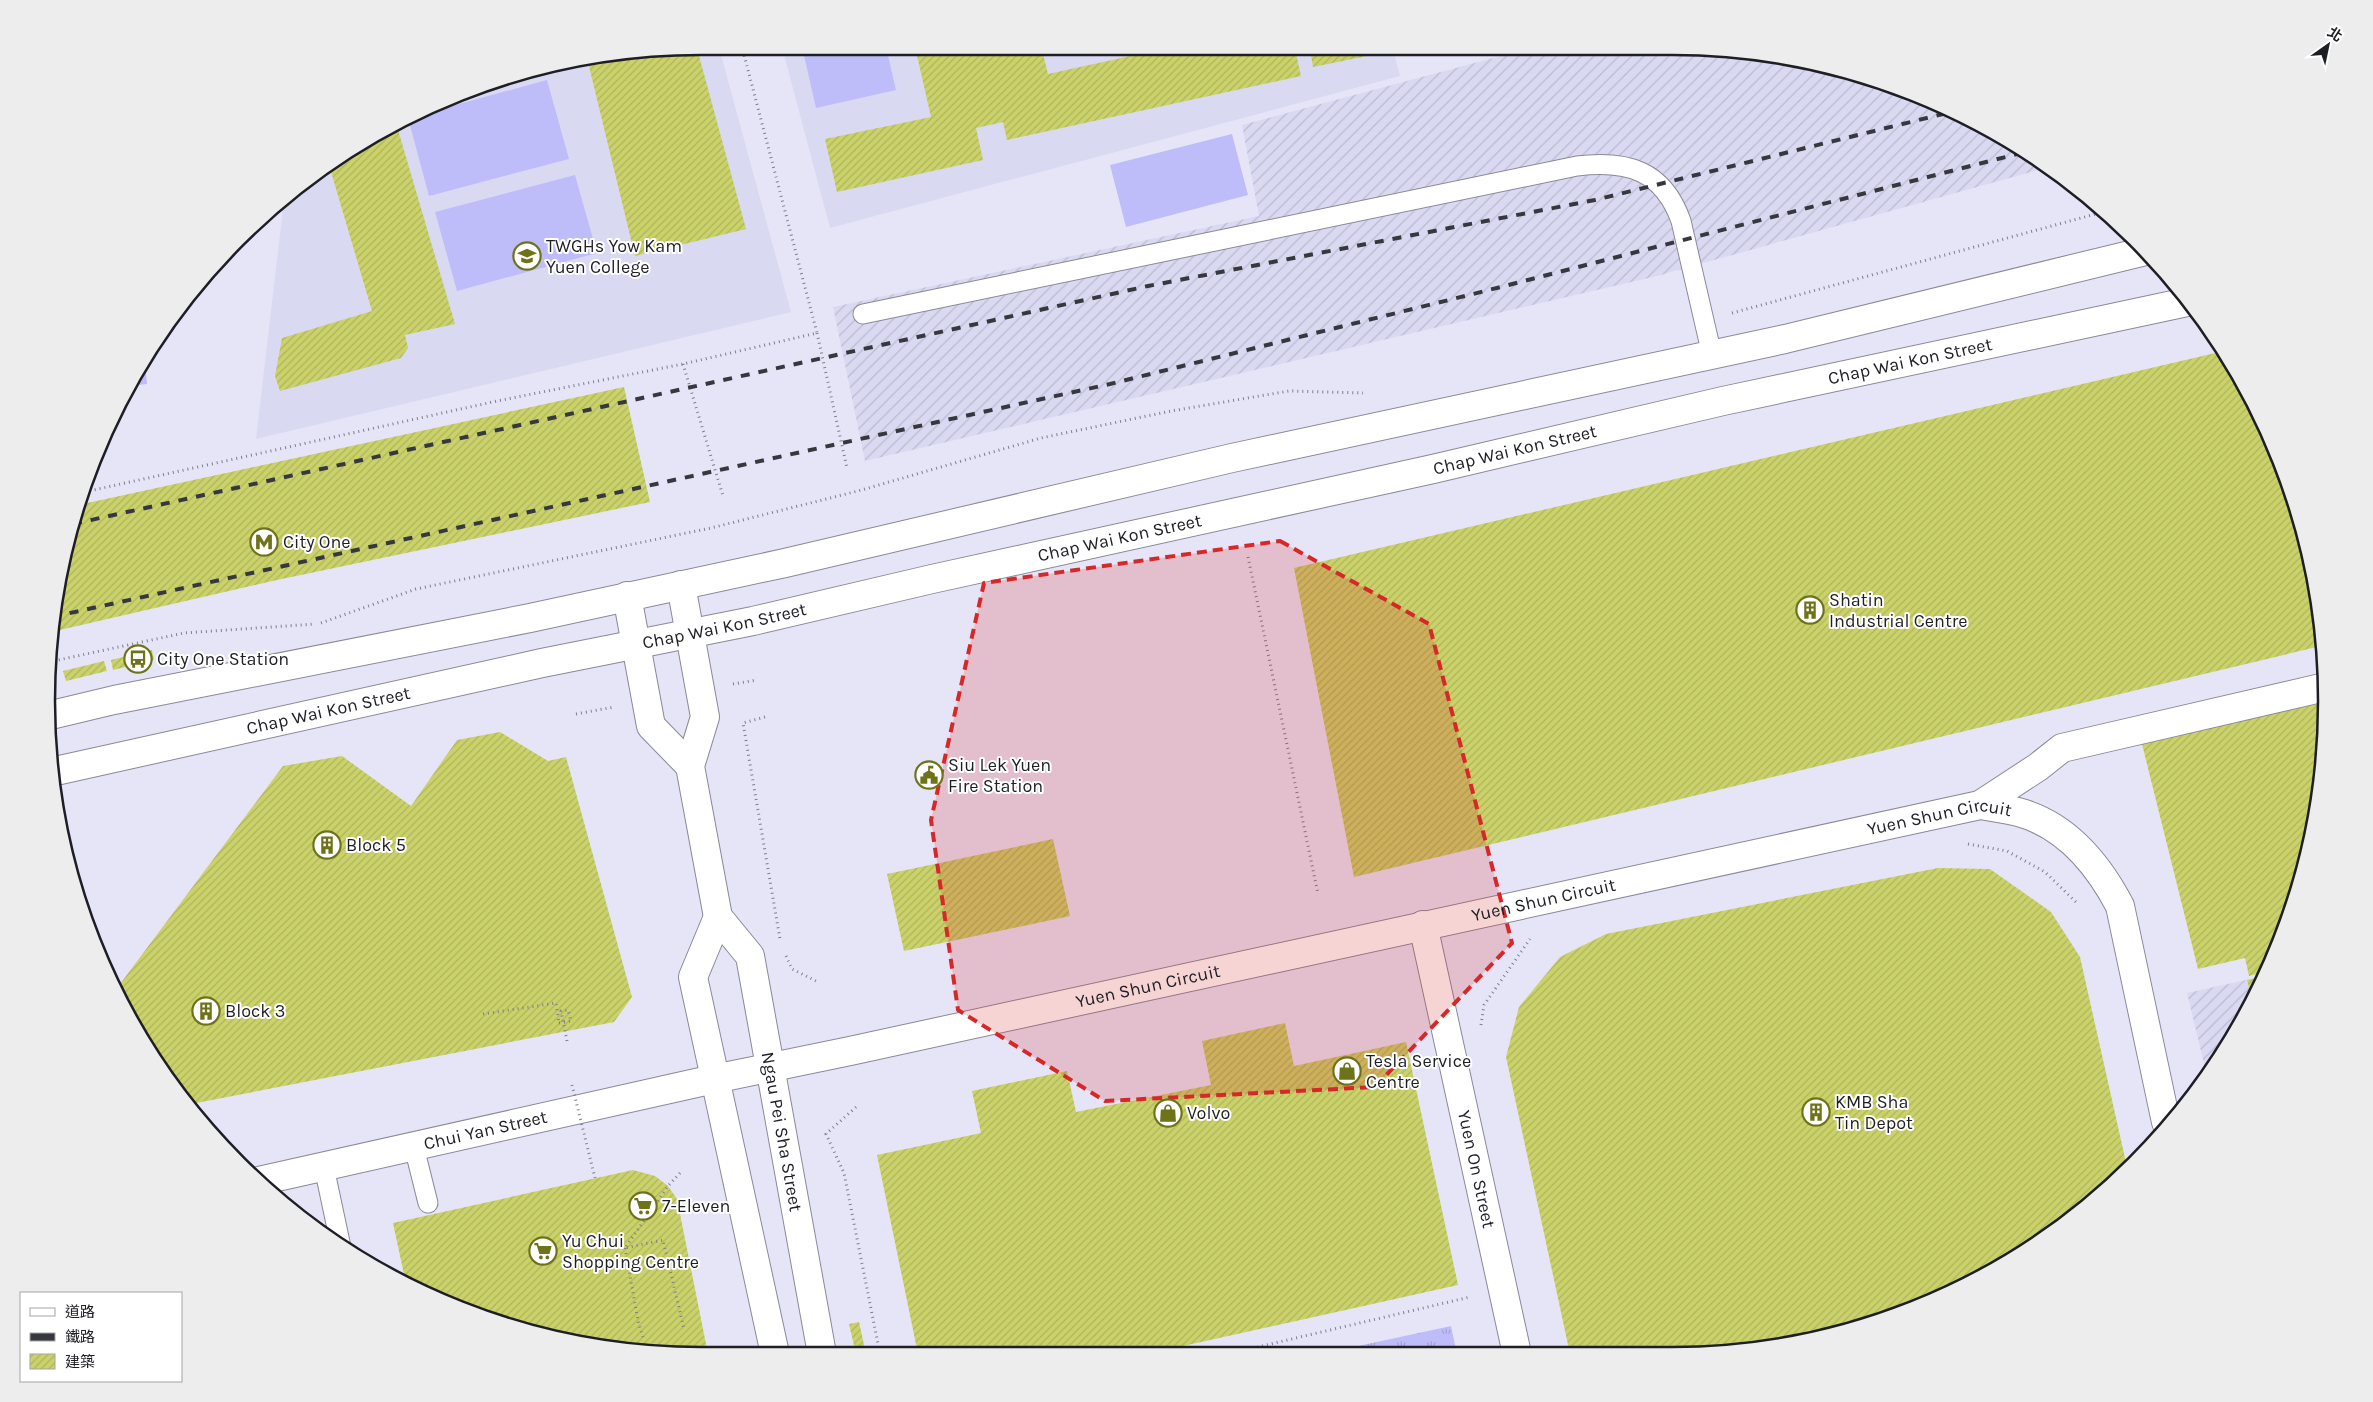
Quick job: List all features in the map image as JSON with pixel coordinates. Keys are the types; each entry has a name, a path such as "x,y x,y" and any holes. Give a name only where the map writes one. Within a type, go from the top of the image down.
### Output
{"street":[{"path":"55,714 114,700 319,661 785,563 1232,458 1712,355 2138,254"},
{"name":"Chap Wai Kon Street","path":"59,770 542,663 690,634 1433,469 1723,401 2181,303"},
{"name":"Ngau Pei Sha Street","path":"681,585 705,717 690,766 718,918 750,956 768,1067 821,1347"},
{"path":"627,596 651,726 690,766"},
{"path":"1980,805 2038,767 2062,748 2318,689"},
{"name":"Yuen Shun Circuit","path":"714,1079 845,1053 1423,925 1980,805 2020,813 2064,835 2089,857 2105,877 2120,906 2132,955 2165,1118"},
{"path":"718,918 693,977 773,1347"},
{"name":"Yuen On Street","path":"1423,925 1515,1347"},
{"name":"Chui Yan Street","path":"268,1180 714,1079"}],"lane":[{"path":"863,314 1567,168 1603,163 1624,166 1646,175 1664,189 1674,203 1681,221 1712,355"},
{"path":"414,1147 428,1203"},
{"path":"324,1167 339,1236"}],"path":[{"path":"744,55 817,333 847,468"},
{"path":"1705,320 2096,214"},
{"path":"90,491 497,401 683,364 817,333"},
{"path":"683,364 723,496"},
{"path":"56,661 184,633 319,624 416,589 710,528 858,491 1041,438 1171,411 1289,391 1365,393"},
{"path":"1248,557 1318,894"},
{"path":"765,717 742,723 781,946"},
{"path":"1962,845 1971,844 2007,851 2044,872 2078,905"},
{"path":"1480,1031 1484,1004 1528,940 1538,938"},
{"path":"785,953 792,969 818,982"},
{"path":"483,1014 556,1003 560,1023 571,1020 568,1010 561,1011 567,1041"},
{"path":"572,1085 595,1178"},
{"path":"856,1107 826,1134 844,1173 879,1347"},
{"path":"644,1340 638,1322 625,1248 668,1186 680,1173"},
{"path":"625,1248 663,1240 684,1329"},
{"path":"1258,1347 1472,1297"}],"highlighted area":[{"path":"1280,541 1429,624 1512,943 1375,1087 1105,1101 958,1010 931,820 984,583"}],"shaded area":[{"name":"TWGHs Yow Kam Yuen College","path":"721,55 791,312 256,439 283,208 342,164 378,142 454,104 493,89 575,67 659,56"},
{"path":"784,55 1395,55 1400,76 830,228"},
{"path":"1505,55 1714,56 1798,67 1880,89 1958,122 1995,142 2039,170 1657,276 865,461 833,307 1259,216 1242,125"},
{"path":"2255,978 2231,1024 2205,1066 2187,993"}],"green space":[{"path":"804,55 888,55 896,90 816,108"},
{"path":"547,80 569,159 429,196 410,125 446,107"},
{"path":"1232,134 1248,195 1126,227 1110,165"},
{"path":"575,175 597,253 457,291 435,212"},
{"path":"146,372 147,384 138,385"},
{"path":"1451,1326 1456,1347 1354,1347"}],"building":[{"path":"699,55 746,229 635,256 589,65 659,56"},
{"path":"917,55 1043,55 1048,74 1135,55 1296,55 1301,76 1007,140 1003,122 976,128 983,160 837,192 825,139 931,117"},
{"path":"1311,55 1372,55 1313,67"},
{"path":"398,131 455,324 405,335 408,348 401,358 280,391 275,376 282,338 372,311 331,172"},
{"name":"Shatin Industrial Centre","path":"2216,353 2251,415 2284,493 2306,575 2316,647 1354,877 1294,568"},
{"name":"City One","path":"624,387 650,502 277,580 59,630 67,575 86,503"},
{"path":"152,650 154,660 113,670 111,660"},
{"path":"104,661 107,671 66,681 63,671"},
{"path":"2318,696 2317,743 2306,827 2284,909 2257,974 2249,976 2245,958 2198,969 2140,736"},
{"path":"500,732 548,761 566,757 632,997 614,1022 195,1103 164,1060 120,983 283,766 342,756 411,806 457,740"},
{"path":"1053,839 1070,916 904,951 887,874"},
{"name":"KMB Sha Tin Depot","path":"1938,868 1990,869 2051,912 2080,957 2126,1161 2065,1214 2031,1238 1958,1280 1880,1313 1798,1335 1714,1346 1568,1347 1506,1057 1519,1007 1560,957 1606,934"},
{"path":"2255,978 2250,990 2247,980"},
{"path":"1285,1023 1294,1066 1406,1042 1458,1285 1179,1347 917,1347 877,1155 981,1133 972,1091 1067,1071 1076,1112 1211,1085 1202,1041"},
{"name":"Yu Chui Shopping Centre","path":"633,1170 655,1176 668,1186 677,1199 707,1347 659,1346 575,1335 493,1313 454,1298 404,1274 393,1223"},
{"path":"859,1322 864,1347 854,1347 849,1324"}],"railway":[{"path":"80,522 1148,286 1595,200 1941,114"},
{"path":"61,615 1110,384 1485,291 2015,154"}],"place":[{"name":"TWGHs Yow Kam Yuen College","path":"527,256"},
{"name":"City One","path":"264,542"},
{"name":"Shatin Industrial Centre","path":"1810,610"},
{"name":"City One Station","path":"138,659"},
{"name":"Siu Lek Yuen Fire Station","path":"929,775"},
{"name":"Block 5","path":"327,845"},
{"name":"Block 3","path":"206,1011"},
{"name":"Tesla Service Centre","path":"1347,1071"},
{"name":"KMB Sha Tin Depot","path":"1816,1112"},
{"name":"Volvo","path":"1168,1113"},
{"name":"7-Eleven","path":"643,1206"},
{"name":"Yu Chui Shopping Centre","path":"543,1251"}]}
